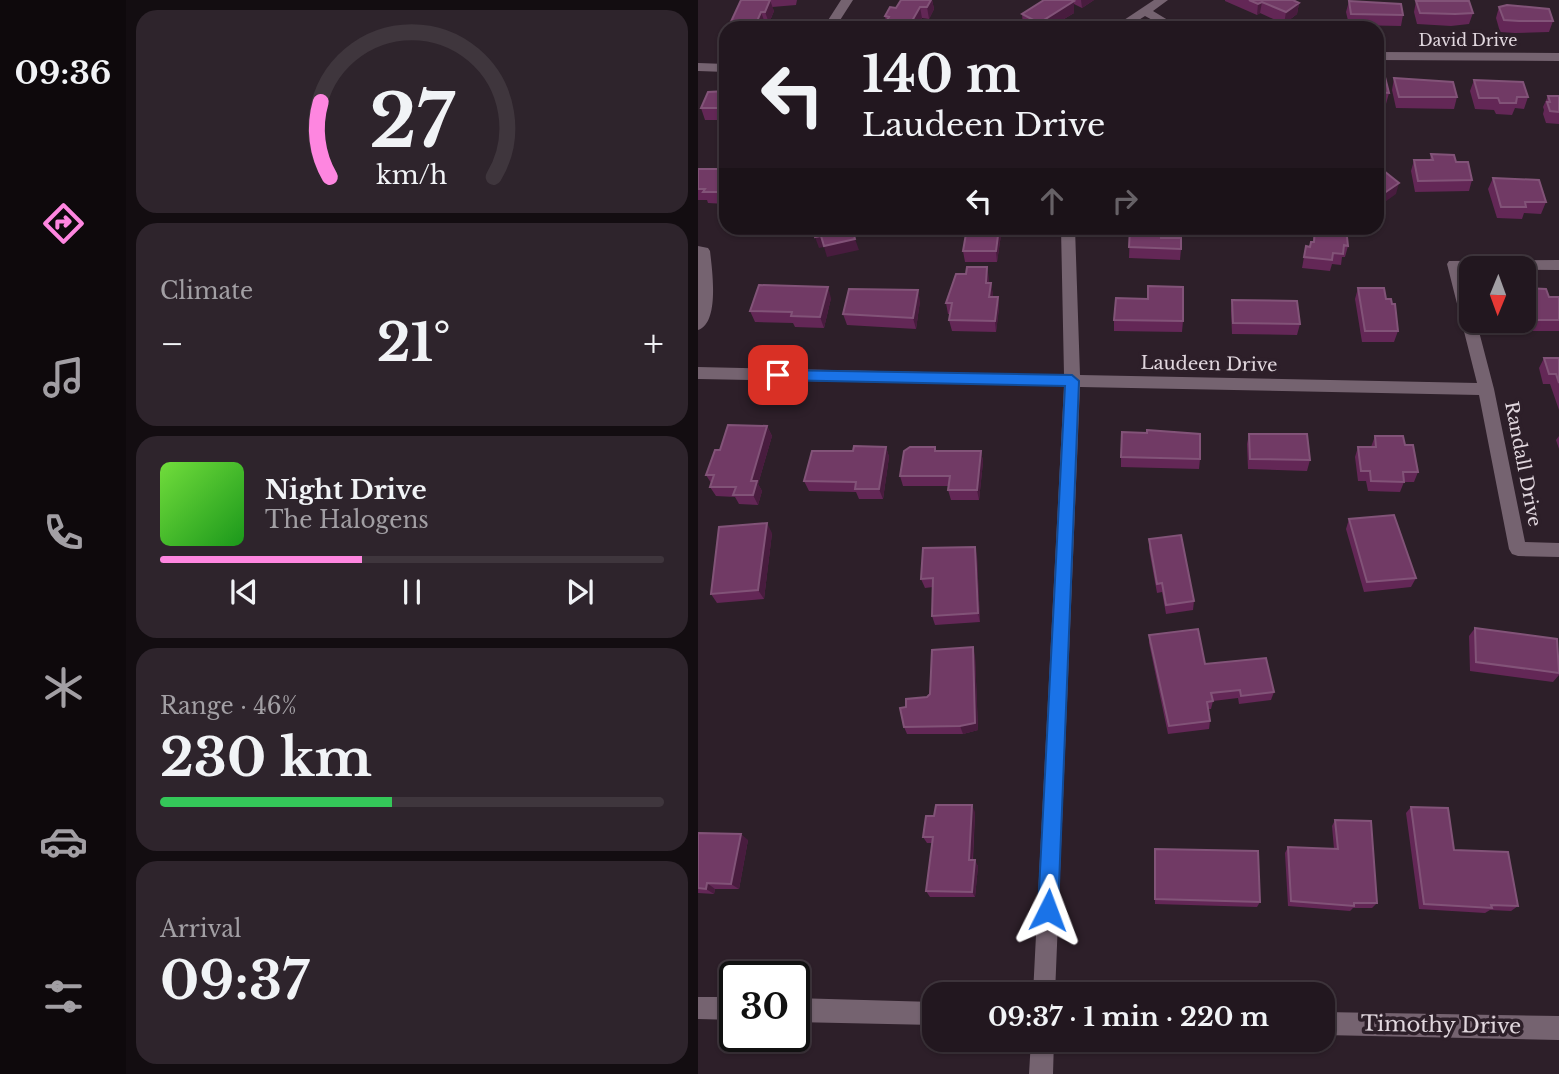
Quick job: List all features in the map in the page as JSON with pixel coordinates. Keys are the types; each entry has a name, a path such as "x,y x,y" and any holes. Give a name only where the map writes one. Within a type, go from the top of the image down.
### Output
{"street":[{"path":"834,21 847,0"},
{"path":"1128,21 1162,0"},
{"path":"1145,10 1163,21"},
{"name":"David Drive","path":"1384,56 1559,57"},
{"path":"698,67 719,68"},
{"path":"1045,982 1072,381 1068,235"},
{"path":"698,251 703,251 707,297 698,325"},
{"path":"1487,389 1454,264 1559,265"},
{"name":"Laudeen Drive","path":"698,373 1487,389"},
{"name":"Randall Drive","path":"1487,389 1518,549 1559,550"},
{"path":"698,1008 719,1009"},
{"path":"810,1010 922,1014"},
{"name":"Timothy Drive","path":"1335,1023 1559,1028"},
{"path":"1041,1074 1042,1052"}],"building":[{"path":"741,0 770,0 757,21 731,21"},
{"path":"901,0 931,0 927,7 920,7 912,21 886,21 889,17 885,16 890,7 896,8"},
{"path":"1044,0 1074,1 1042,21 1035,21 1022,14"},
{"path":"1249,0 1293,0 1299,3 1286,12 1262,2 1258,4"},
{"path":"1349,1 1401,4 1403,15 1351,14"},
{"path":"1416,1 1469,1 1473,13 1420,13"},
{"path":"1507,5 1549,9 1553,21 1504,20 1499,7"},
{"path":"1384,77 1385,77 1389,93 1384,93"},
{"path":"1394,78 1453,82 1457,97 1399,97"},
{"path":"1474,80 1523,82 1528,97 1517,97 1516,103 1500,103 1498,98 1479,98"},
{"path":"719,91 719,108 701,108 708,92"},
{"path":"1548,96 1559,96 1559,112 1550,111"},
{"path":"1431,154 1454,155 1456,162 1468,162 1472,180 1418,181 1414,160 1433,160"},
{"path":"698,169 719,169 719,192 703,192 705,189 698,189"},
{"path":"1384,171 1399,183 1384,193"},
{"path":"1493,178 1539,180 1546,202 1525,202 1526,207 1501,207"},
{"path":"815,235 854,235 855,239 824,246 821,236"},
{"path":"966,235 998,235 996,251 963,251"},
{"path":"1130,235 1181,238 1181,249 1129,247"},
{"path":"1314,235 1347,235 1348,246 1344,245 1343,254 1333,253 1332,260 1304,257 1306,246 1310,247 1311,242 1314,242"},
{"path":"967,267 987,267 986,283 991,283 989,297 998,297 995,321 949,320 952,303 946,303 956,274 966,274"},
{"path":"759,285 828,287 820,317 791,316 792,312 750,311"},
{"path":"1148,286 1183,287 1183,321 1114,320 1116,298 1148,299"},
{"path":"1358,288 1384,288 1386,299 1391,299 1392,304 1395,304 1398,331 1365,331"},
{"path":"849,289 918,290 913,318 843,314"},
{"path":"1536,289 1546,289 1549,297 1559,297 1559,320 1536,320"},
{"path":"1232,300 1297,301 1300,324 1233,323"},
{"path":"1544,358 1559,358 1559,383 1556,374 1549,374"},
{"path":"728,425 767,426 751,481 757,481 753,495 733,495 736,487 710,487 714,475 706,475 715,450 720,450"},
{"path":"1147,430 1200,434 1200,459 1121,457 1122,432 1147,433"},
{"path":"1249,434 1307,434 1310,460 1250,459"},
{"path":"1375,436 1403,436 1405,445 1413,445 1418,472 1403,472 1404,482 1371,481 1370,471 1361,471 1358,447 1376,447"},
{"path":"854,446 886,447 879,489 855,489 856,482 804,481 812,451 853,451"},
{"path":"910,447 935,447 935,451 981,451 977,490 948,490 950,476 900,476 904,451"},
{"path":"1394,515 1416,578 1367,582 1349,519"},
{"path":"767,523 758,590 711,594 719,527"},
{"path":"1181,535 1194,601 1166,605 1162,583 1157,584 1149,539"},
{"path":"975,547 978,613 932,616 933,578 921,579 923,548"},
{"path":"1475,628 1557,639 1559,673 1476,662"},
{"path":"1198,629 1205,664 1266,658 1274,692 1241,696 1240,690 1211,693 1213,701 1207,702 1210,721 1169,726 1149,635"},
{"path":"973,647 975,723 960,726 904,727 900,708 906,707 906,699 927,697 930,694 932,650"},
{"path":"936,805 972,805 969,860 975,860 972,892 926,891 933,837 923,837 926,816 934,816"},
{"path":"1411,807 1448,808 1454,850 1508,852 1518,906 1491,905 1492,908 1424,904"},
{"path":"1335,820 1371,821 1377,903 1354,903 1354,906 1291,901 1288,847 1338,849"},
{"path":"698,833 741,834 731,884 707,883 706,889 698,888"},
{"path":"1155,849 1258,851 1260,902 1155,899"}],"route":[{"path":"778,375 1072,381 1048,910"}]}
